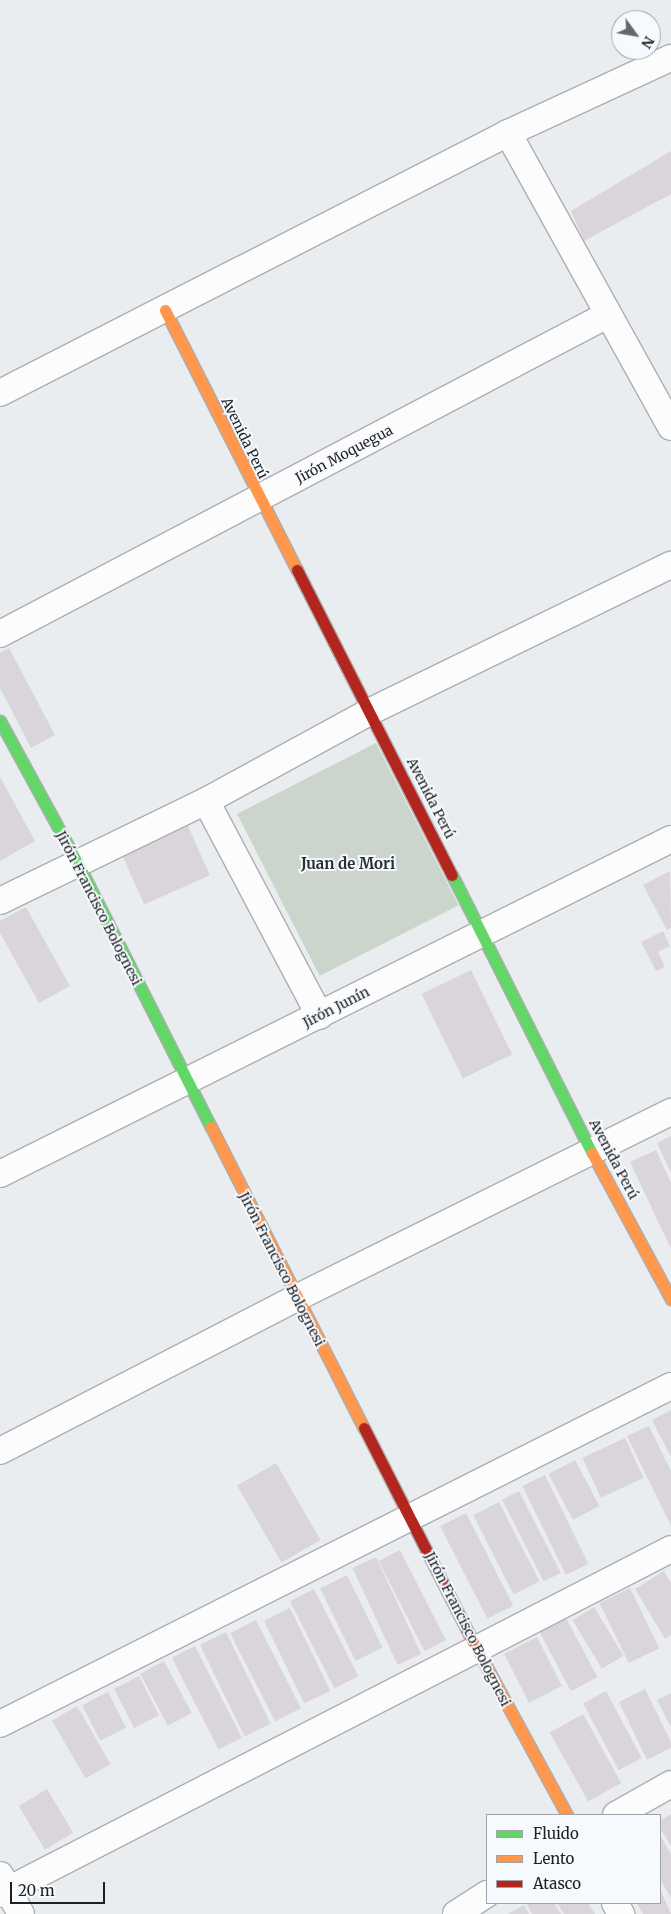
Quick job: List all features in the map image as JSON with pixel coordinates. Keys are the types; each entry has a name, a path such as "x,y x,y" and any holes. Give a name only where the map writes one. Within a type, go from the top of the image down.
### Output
{"street":[{"path":"0,393 508,133 670,58"},
{"path":"508,133 607,315 671,427"},
{"name":"Avenida Perú","path":"165,310 258,499 483,930 591,1150 671,1299"},
{"name":"Jirón Moquegua","path":"0,634 607,315"},
{"path":"0,901 76,862 206,801 369,712 671,564"},
{"name":"Jirón Francisco Bolognesi","path":"0,721 76,862 296,1298 410,1514 476,1649 566,1814"},
{"path":"206,801 320,1016"},
{"name":"Jirón Junín","path":"0,1174 320,1016 483,930 671,839"},
{"path":"0,1451 296,1298 591,1150 671,1112"},
{"path":"0,1724 410,1514 671,1386"},
{"path":"21,1914 3,1886 671,1549"},
{"path":"618,1814 671,1784"},
{"path":"456,1914 486,1895"}],"shaded area":[{"path":"376,743 459,905 320,976 237,814"}],"building":[{"path":"671,151 671,194 584,241 571,211"},
{"path":"9,648 55,735 31,748 0,688 0,653"},
{"path":"0,777 35,841 0,861"},
{"path":"188,826 210,875 144,905 122,855"},
{"path":"670,871 671,928 667,930 643,885"},
{"path":"26,907 70,986 39,1003 0,933 0,921"},
{"path":"663,931 670,946 658,952 665,967 656,971 641,942"},
{"path":"471,970 512,1054 463,1079 422,994"},
{"path":"671,1136 671,1173 657,1143"},
{"path":"656,1150 671,1183 671,1249 630,1162"},
{"path":"671,1410 671,1457 652,1420"},
{"path":"649,1426 671,1471 671,1526 627,1436"},
{"path":"625,1438 644,1478 601,1498 582,1458"},
{"path":"575,1460 599,1506 573,1520 549,1474"},
{"path":"276,1463 320,1540 282,1563 237,1486"},
{"path":"545,1475 588,1564 566,1575 523,1486"},
{"path":"519,1491 561,1573 544,1582 502,1500"},
{"path":"499,1502 539,1581 514,1594 473,1515"},
{"path":"466,1513 513,1606 487,1619 440,1526"},
{"path":"400,1550 446,1640 424,1651 379,1561"},
{"path":"376,1557 421,1654 398,1665 352,1568"},
{"path":"664,1571 671,1583 671,1635 665,1639 635,1589"},
{"path":"347,1575 383,1648 356,1661 320,1588"},
{"path":"630,1588 659,1648 629,1663 599,1603"},
{"path":"314,1589 358,1676 334,1689 290,1601"},
{"path":"594,1607 623,1656 602,1669 573,1620"},
{"path":"290,1608 330,1691 304,1703 264,1621"},
{"path":"566,1618 597,1677 571,1691 540,1632"},
{"path":"256,1620 301,1708 275,1721 230,1633"},
{"path":"226,1632 271,1724 245,1736 200,1645"},
{"path":"537,1637 562,1686 529,1703 504,1654"},
{"path":"195,1646 242,1738 219,1750 172,1658"},
{"path":"164,1661 192,1713 168,1726 140,1674"},
{"path":"139,1676 159,1715 134,1728 114,1689"},
{"path":"645,1689 671,1742 671,1748 647,1760 619,1702"},
{"path":"606,1691 642,1758 619,1770 583,1703"},
{"path":"108,1692 126,1728 100,1741 82,1705"},
{"path":"671,1693 671,1727 657,1700"},
{"path":"77,1706 110,1764 85,1779 52,1720"},
{"path":"583,1714 621,1783 588,1802 550,1732"},
{"path":"47,1789 73,1833 45,1850 19,1806"},
{"path":"671,1814 671,1846 661,1830 661,1820"},
{"path":"661,1837 671,1854 671,1898 661,1881"},
{"path":"661,1891 671,1914 643,1914 638,1904 661,1904"},
{"path":"555,1904 561,1914 532,1914 527,1905"},
{"path":"558,1904 589,1904 595,1914 564,1914"},
{"path":"524,1905 529,1914 508,1914"}],"traffic: fast":[{"path":"0,721 77,862 211,1127"},
{"path":"452,875 592,1153"}],"traffic: slow":[{"path":"165,310 297,570"},
{"path":"211,1127 364,1428"},
{"path":"592,1153 671,1299"},
{"path":"472,1640 566,1814"}],"traffic: jam":[{"path":"297,570 452,875"},
{"path":"364,1428 472,1640"}],"district":[{"name":"Juan de Mori","path":"348,864"}]}
